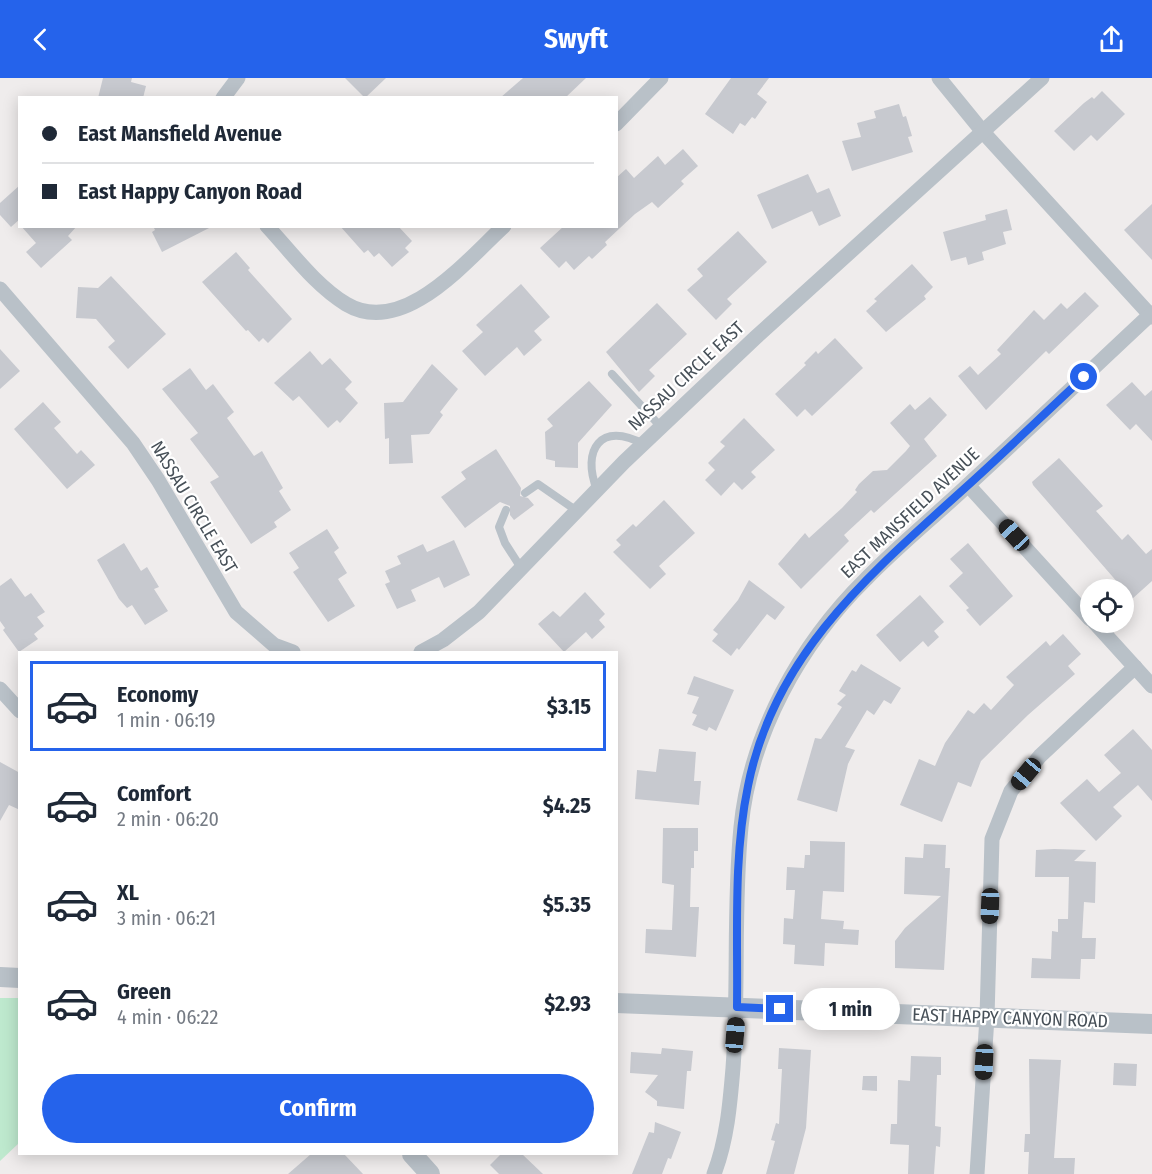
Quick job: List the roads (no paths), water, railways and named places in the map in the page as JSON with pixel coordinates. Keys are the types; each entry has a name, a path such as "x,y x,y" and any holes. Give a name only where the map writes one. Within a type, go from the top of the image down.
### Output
{"street":[{"path":"224,96 238,78"},
{"path":"618,122 661,78"},
{"path":"939,78 983,132 1151,315"},
{"name":"NASSAU CIRCLE EAST","path":"423,651 443,640 479,612 643,444 755,338 1042,78"},
{"path":"269,228 321,285 348,305 377,315 428,296 502,228"},
{"name":"NASSAU CIRCLE EAST","path":"0,289 133,443 158,480 236,612 272,649"},
{"name":"EAST MANSFIELD AVENUE","path":"714,1174 728,1121 737,1007 741,824 748,783 765,728 804,655 828,621 864,580 1151,315"},
{"path":"968,485 1080,608"},
{"path":"1104,633 1152,686"},
{"path":"977,1174 987,1017 992,839 999,816 1011,791 1040,756 1135,668"},
{"path":"0,689 18,709"},
{"path":"0,977 18,978"},
{"name":"EAST HAPPY CANYON ROAD","path":"618,1003 1152,1024"},
{"path":"412,1155 430,1174"}],"lane":[{"path":"612,374 661,427"},
{"path":"597,490 591,461 593,448 603,438 614,435 628,436 643,444"},
{"path":"525,493 538,484 577,511"},
{"path":"507,510 499,527 504,543 521,568"}]}
